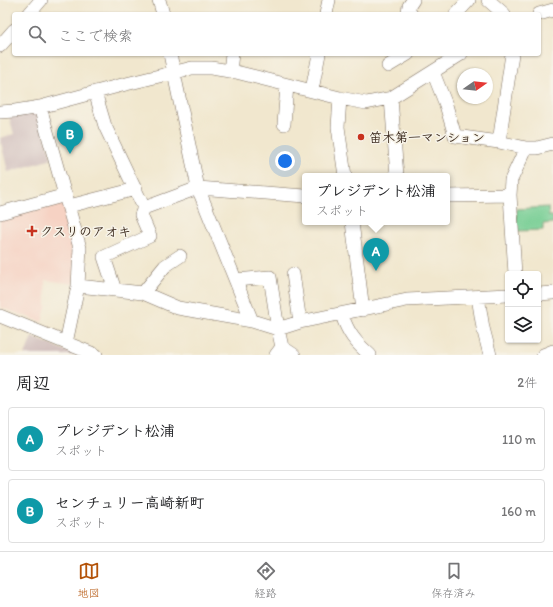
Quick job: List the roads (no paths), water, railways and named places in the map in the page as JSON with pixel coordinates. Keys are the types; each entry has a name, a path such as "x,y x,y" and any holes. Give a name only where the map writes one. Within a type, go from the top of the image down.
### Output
{"street":[{"path":"31,12 41,0"},
{"path":"159,0 162,12"},
{"path":"326,12 329,0"},
{"path":"409,12 408,6 413,0"},
{"path":"458,12 469,0"},
{"path":"488,0 502,12"},
{"path":"541,13 553,10"},
{"path":"0,46 12,32"},
{"path":"170,56 198,188 252,321"},
{"path":"230,71 232,56"},
{"path":"312,90 319,56"},
{"path":"388,66 405,56"},
{"path":"0,112 40,107 192,68 211,68 230,71 366,103 391,98 433,72 454,56"},
{"path":"499,142 512,56"},
{"path":"433,72 446,105 455,136 499,142 526,148 537,148 553,144"},
{"path":"284,124 287,85"},
{"path":"95,92 106,126 144,208 141,215 150,236 104,257 115,290"},
{"path":"340,98 338,127 345,173"},
{"path":"391,98 397,173"},
{"path":"40,107 80,248 78,286 66,343"},
{"path":"515,271 510,195 511,180 526,148"},
{"path":"144,208 198,188 302,196"},
{"path":"0,213 136,189"},
{"path":"450,196 510,195"},
{"path":"352,225 363,310"},
{"path":"143,293 165,266 180,256"},
{"path":"293,274 300,322"},
{"path":"236,280 270,277 278,329 279,351 294,355"},
{"path":"78,286 143,293 178,308 252,321 278,329 300,322 342,315 407,300 505,295"},
{"path":"541,294 553,293"},
{"path":"478,297 483,328 490,355"},
{"path":"342,315 354,340 370,355"},
{"path":"0,316 96,355"},
{"path":"543,355 553,351"}],"place":[{"name":"笛木第一マンション","path":"361,137"},
{"name":"センチュリー高崎新町","path":"70,154"},
{"name":"クスリのアオキ","path":"32,231"},
{"name":"プレジデント松浦","path":"376,271"}]}
